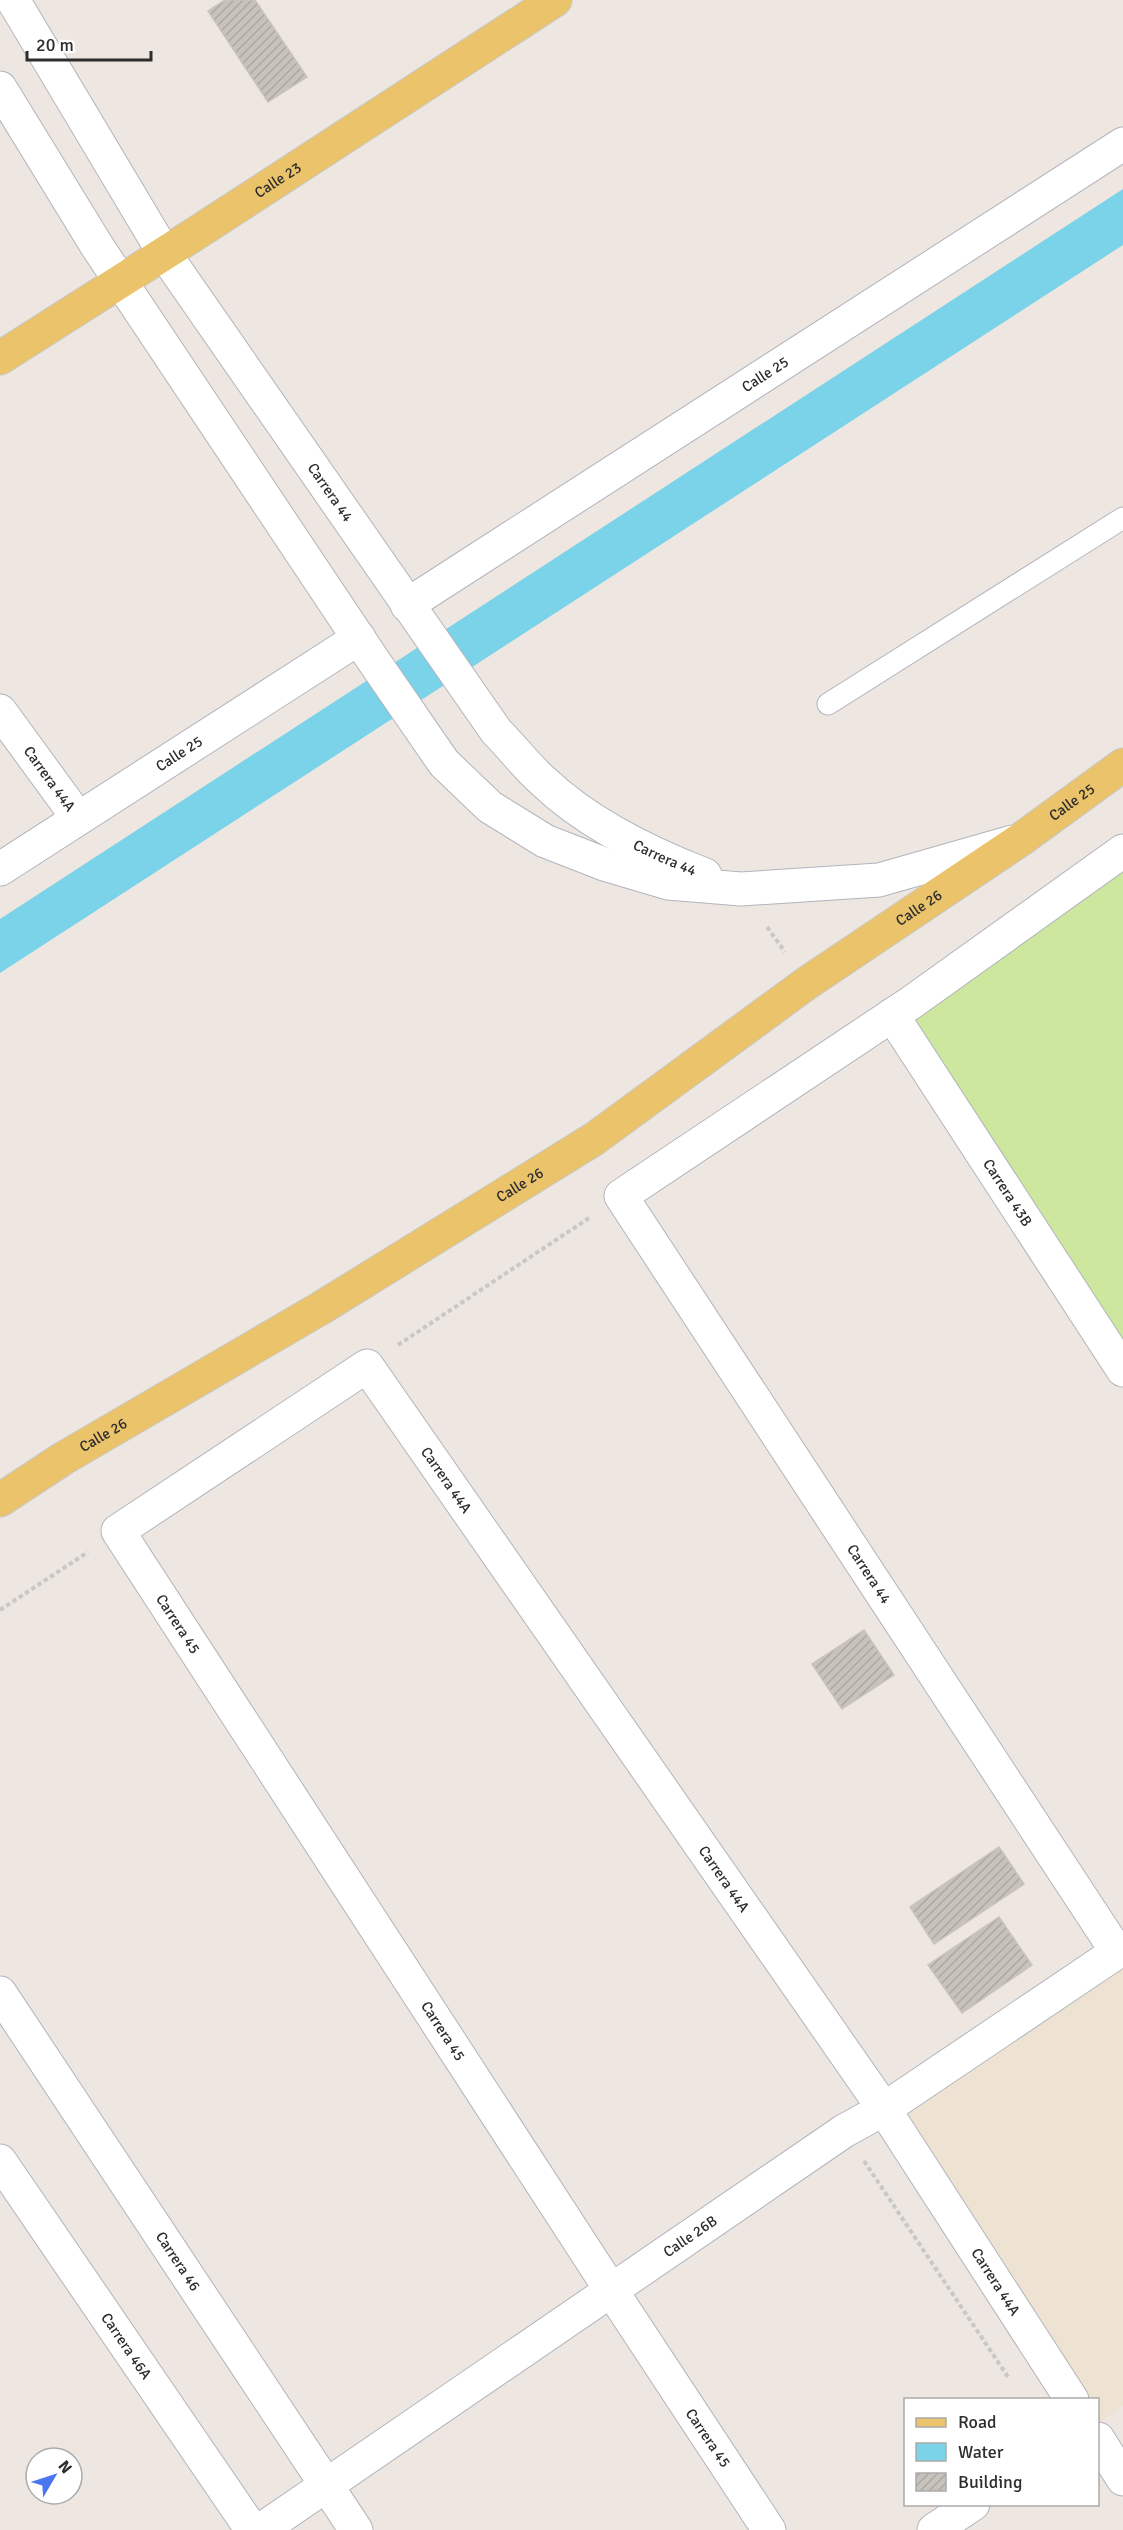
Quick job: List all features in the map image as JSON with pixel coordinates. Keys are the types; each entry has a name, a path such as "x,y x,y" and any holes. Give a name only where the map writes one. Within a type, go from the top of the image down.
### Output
{"main road":[{"name":"Calle 23","path":"0,358 555,0"},
{"name":"Calle 25","path":"1020,840 1123,765"},
{"name":"Calle 26","path":"0,1500 64,1458 321,1308 594,1139 807,983 1020,840"}],"street":[{"name":"Carrera 44","path":"13,0 164,253 496,731 544,782 600,825 671,862 741,889"},
{"name":"Carrera 44","path":"0,87 120,281 365,647 444,763 490,807 545,841 604,864 669,884 741,889 879,880 1020,840"},
{"name":"Calle 25","path":"414,615 1123,144"},
{"name":"Calle 25","path":"0,868 78,818 365,647"},
{"name":"Carrera 44A","path":"0,711 78,818"},
{"path":"621,1196 892,1015 1123,851"},
{"name":"Carrera 43B","path":"892,1015 1123,1370"},
{"name":"Carrera 44","path":"621,1196 1120,1950"},
{"name":"Carrera 44A","path":"367,1365 884,2109 1071,2398"},
{"path":"118,1531 367,1365"},
{"name":"Carrera 45","path":"118,1531 610,2290 769,2530"},
{"name":"Calle 26B","path":"261,2530 844,2131 884,2109 1120,1950"},
{"name":"Carrera 46","path":"0,1993 356,2530"},
{"name":"Carrera 46A","path":"0,2161 252,2530"},
{"path":"1099,2441 1123,2478"},
{"path":"933,2530 971,2506"}],"lane":[{"path":"828,704 1123,518"}],"path":[{"path":"741,889 807,983"},
{"path":"367,1365 621,1196"},
{"path":"0,1610 118,1531"},
{"path":"844,2131 1010,2380"}],"shaded area":[{"path":"1123,1948 1123,2406 1099,2423 1099,2398 1071,2398 884,2110"}],"green space":[{"path":"1123,851 1123,1370 892,1015"}],"water":[{"path":"1123,189 1123,245 0,973 0,919"}],"building":[{"path":"225,0 255,0 307,77 268,102 208,11"},
{"path":"864,1630 894,1675 842,1709 812,1664"},
{"path":"999,1847 1024,1884 934,1944 910,1907"},
{"path":"999,1917 1032,1965 962,2013 928,1965"}]}
